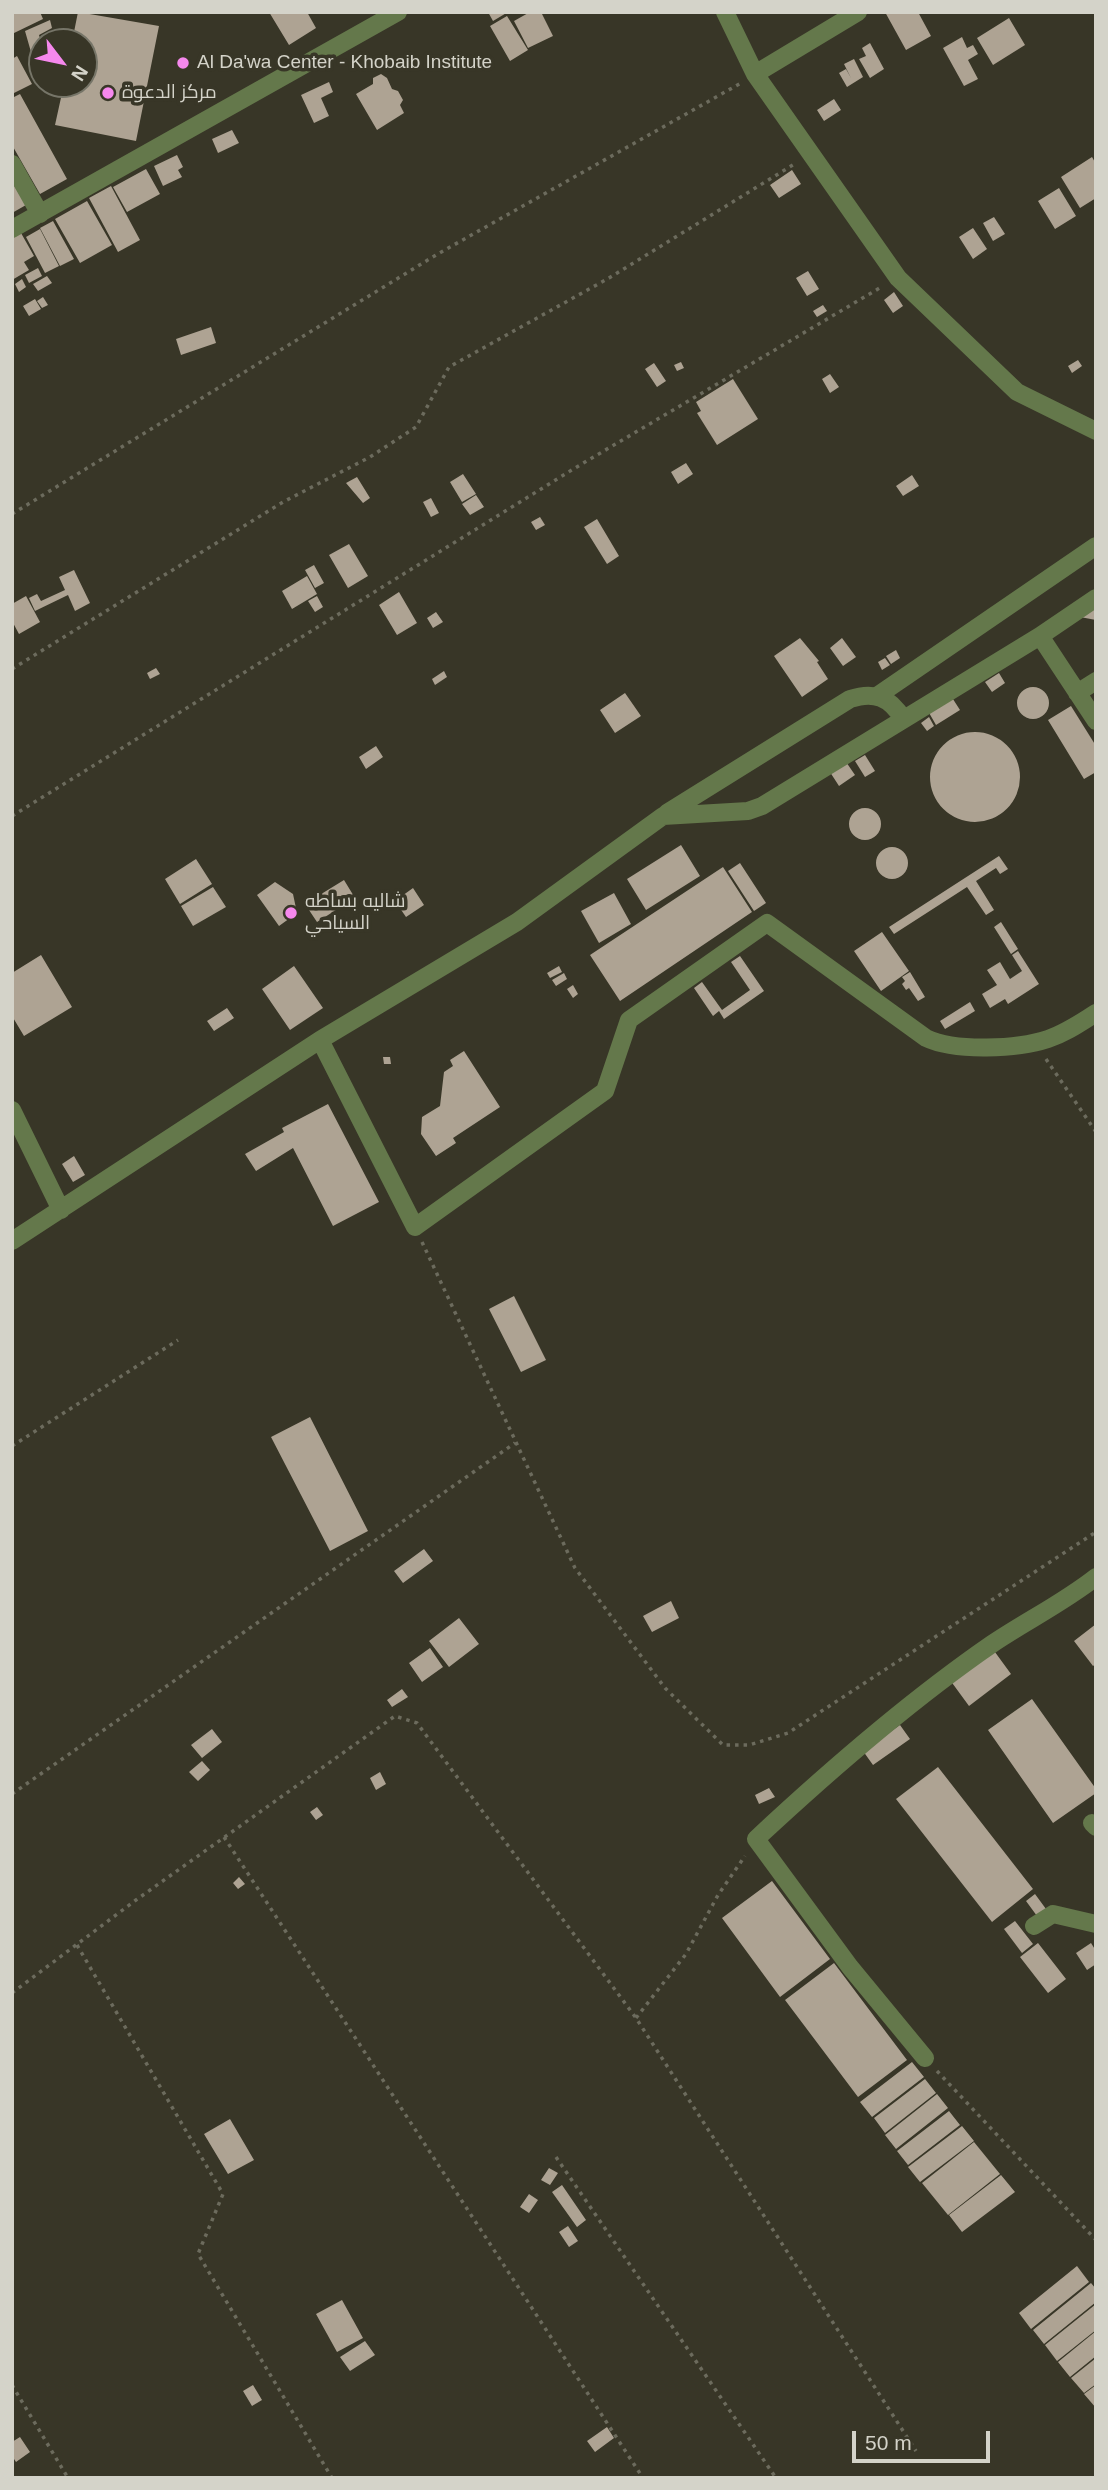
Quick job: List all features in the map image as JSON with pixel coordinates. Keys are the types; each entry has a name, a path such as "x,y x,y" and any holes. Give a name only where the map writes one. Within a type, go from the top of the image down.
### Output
{"street":[{"path":"12,229 398,12"},
{"path":"724,12 755,74 898,278 1017,392 1096,431"},
{"path":"755,74 858,12"},
{"path":"12,164 40,214"},
{"path":"877,696 1096,546"},
{"path":"663,816 748,811 762,806 1040,636 1096,598"},
{"path":"1040,636 1096,721"},
{"path":"1077,693 1096,681"},
{"path":"12,1241 320,1040 517,922 663,816 850,699 866,693 877,696 891,703 903,719"},
{"path":"320,1040 415,1227 605,1091 629,1020 767,923 936,1043 964,1047 1035,1043 1068,1031 1096,1013"},
{"path":"12,1110 61,1210"},
{"path":"925,2058 849,1967 756,1839 829,1771 993,1643 1069,1598 1096,1577"},
{"path":"1034,1927 1053,1914 1096,1924"}],"path":[{"path":"12,514 436,255 755,74"},
{"path":"12,669 283,502 370,457 416,428 449,366 608,278 812,154"},
{"path":"12,816 575,468 898,278"},
{"path":"1035,1043 1096,1132"},
{"path":"415,1227 575,1569 665,1688 723,1745 749,1745 788,1733 1096,1532"},
{"path":"12,1446 178,1340"},
{"path":"12,1794 515,1443"},
{"path":"12,1993 224,1837 395,1716 417,1723 636,2018 915,2451"},
{"path":"224,1837 643,2478"},
{"path":"636,2018 686,1954 718,1895 756,1839"},
{"path":"77,1944 223,2194 198,2254 332,2478"},
{"path":"925,2058 1096,2240"},
{"path":"555,2157 776,2478"},
{"path":"12,2385 68,2478"}],"building":[{"path":"12,12 40,12 43,19 12,34"},
{"path":"78,12 159,26 136,141 55,125 61,98 98,98 98,28 75,28"},
{"path":"269,12 307,12 316,28 289,45"},
{"path":"488,12 508,12 493,21"},
{"path":"530,12 541,12 553,36 528,48 514,21"},
{"path":"885,12 918,12 931,36 906,50"},
{"path":"507,16 528,50 510,61 490,26"},
{"path":"1009,18 1025,45 993,65 977,38"},
{"path":"50,20 52,28 32,28"},
{"path":"962,37 967,48 973,45 978,54 968,60 978,79 964,86 943,48"},
{"path":"870,43 884,69 870,78 859,59 866,56 862,48"},
{"path":"17,56 28,77 28,86 12,94 12,59"},
{"path":"854,59 863,77 847,87 839,73 846,69 851,78 844,64"},
{"path":"381,74 387,78 392,89 398,91 403,100 400,105 404,113 377,130 356,94 373,84 373,78"},
{"path":"329,82 333,92 321,98 329,116 314,123 301,95"},
{"path":"20,94 67,179 40,194 12,145 12,98"},
{"path":"834,99 841,110 824,121 817,110"},
{"path":"232,130 239,143 218,153 212,139"},
{"path":"177,155 183,167 178,170 182,177 163,186 154,166"},
{"path":"1092,157 1096,164 1096,198 1080,208 1061,177"},
{"path":"146,169 160,194 127,212 113,187"},
{"path":"792,170 801,184 779,198 770,185"},
{"path":"12,182 26,205 12,213"},
{"path":"111,186 140,240 118,252 89,198"},
{"path":"1059,188 1076,216 1055,229 1038,201"},
{"path":"87,201 112,245 80,263 55,219"},
{"path":"994,217 1005,234 993,241 983,223"},
{"path":"53,221 74,259 60,266 40,228"},
{"path":"973,228 987,249 973,259 959,237"},
{"path":"40,229 59,266 45,273 26,237"},
{"path":"21,233 34,256 24,262 29,270 12,280 12,238"},
{"path":"38,268 42,276 29,283 25,275"},
{"path":"808,271 819,289 807,296 796,278"},
{"path":"47,276 52,283 38,291 33,284"},
{"path":"22,279 26,287 19,292 15,284"},
{"path":"894,292 903,306 893,313 884,300"},
{"path":"43,297 48,305 42,308 37,301"},
{"path":"35,299 41,309 29,316 23,306"},
{"path":"823,305 827,311 817,317 813,311"},
{"path":"211,327 216,343 181,355 176,339"},
{"path":"1078,360 1082,366 1072,373 1068,366"},
{"path":"681,362 684,368 677,371 674,365"},
{"path":"654,363 666,381 657,387 645,369"},
{"path":"830,374 839,387 830,393 822,379"},
{"path":"733,379 758,419 717,445 697,413 701,411 696,402"},
{"path":"686,463 693,474 678,484 671,472"},
{"path":"463,474 476,494 462,502 450,482"},
{"path":"912,475 919,486 903,496 896,486"},
{"path":"357,477 370,498 363,503 346,483"},
{"path":"476,495 484,507 470,515 462,504"},
{"path":"431,498 439,513 431,517 423,502"},
{"path":"540,517 545,525 536,530 531,522"},
{"path":"597,519 619,556 607,564 584,527"},
{"path":"349,544 368,576 348,588 329,555"},
{"path":"314,565 324,583 315,588 305,570"},
{"path":"74,570 90,603 75,611 68,595 35,611 29,598 37,594 41,601 65,590 59,577"},
{"path":"307,576 317,594 292,609 282,591"},
{"path":"399,592 417,623 397,635 379,605"},
{"path":"26,596 40,622 19,634 12,621 12,604"},
{"path":"317,596 323,607 315,612 308,601"},
{"path":"1096,607 1096,620 1080,617"},
{"path":"436,612 443,622 433,628 427,618"},
{"path":"800,638 819,661 817,662 828,679 802,697 774,656"},
{"path":"842,638 856,657 843,666 830,648"},
{"path":"896,650 900,658 891,664 886,656"},
{"path":"885,658 890,665 882,670 878,662"},
{"path":"156,668 160,674 150,679 147,673"},
{"path":"444,671 447,677 435,685 432,679"},
{"path":"999,673 1005,683 992,692 985,682"},
{"path":"1033,687 1044,692 1049,703 1044,714 1033,719 1022,714 1017,703 1022,692"},
{"path":"625,693 641,716 615,733 600,710"},
{"path":"951,696 960,710 936,725 928,711"},
{"path":"1071,706 1096,746 1096,772 1084,779 1048,720"},
{"path":"929,717 934,726 927,731 921,723"},
{"path":"975,732 992,735 1007,745 1017,760 1020,777 1017,794 1007,809 992,819 975,822 958,819 943,809 933,794 930,777 933,760 943,745 958,735"},
{"path":"376,746 383,757 366,769 359,757"},
{"path":"865,755 875,771 865,777 855,761"},
{"path":"844,759 855,775 839,786 828,769"},
{"path":"865,808 876,813 881,824 876,835 865,840 854,835 849,824 854,813"},
{"path":"681,845 700,876 646,910 627,879"},
{"path":"892,847 903,852 908,863 903,874 892,879 881,874 876,863 881,852"},
{"path":"999,856 1008,869 1000,874 996,868 976,881 994,910 986,915 967,887 894,934 889,927"},
{"path":"196,859 212,884 180,904 165,879"},
{"path":"740,863 766,903 754,911 728,871"},
{"path":"723,867 752,912 620,1001 590,955"},
{"path":"344,880 355,898 317,922 305,904"},
{"path":"275,882 293,894 297,913 279,926 257,895"},
{"path":"213,887 226,907 193,926 181,906"},
{"path":"413,888 424,905 406,917 395,901"},
{"path":"614,893 631,924 599,943 581,911"},
{"path":"1001,922 1018,949 1011,954 994,927"},
{"path":"882,932 909,971 881,991 854,951"},
{"path":"1018,951 1039,984 1008,1004 1005,999 990,1008 982,994 997,985 987,970 1000,962 1010,979 1022,971 1012,955"},
{"path":"41,955 72,1007 24,1036 12,1016 12,973"},
{"path":"740,956 764,991 724,1019 719,1011 713,1016 694,988 702,982 722,1010 750,990 731,962"},
{"path":"294,966 323,1008 290,1030 262,989"},
{"path":"559,966 562,972 550,978 547,973"},
{"path":"910,972 925,997 918,1001 909,988 906,990 902,984 905,981 902,977"},
{"path":"564,973 567,979 556,986 552,980"},
{"path":"573,985 578,994 573,998 567,989"},
{"path":"970,1002 975,1011 945,1029 940,1021"},
{"path":"227,1008 234,1018 214,1031 207,1021"},
{"path":"464,1051 500,1107 453,1138 456,1143 436,1156 421,1134 422,1117 440,1106 444,1072 453,1066 450,1060"},
{"path":"383,1057 390,1057 391,1064 384,1064"},
{"path":"328,1104 379,1202 333,1226 293,1148 256,1171 245,1154 284,1132 282,1128"},
{"path":"74,1156 85,1175 73,1182 62,1164"},
{"path":"514,1296 546,1360 521,1372 489,1309"},
{"path":"310,1417 368,1531 330,1551 271,1437"},
{"path":"424,1549 433,1561 403,1583 394,1571"},
{"path":"671,1601 679,1618 652,1632 643,1616"},
{"path":"459,1618 479,1644 449,1667 429,1641"},
{"path":"1096,1624 1096,1664 1093,1666 1074,1641"},
{"path":"430,1648 443,1667 422,1682 409,1663"},
{"path":"992,1648 1011,1674 969,1706 950,1680"},
{"path":"402,1689 408,1697 392,1707 387,1700"},
{"path":"1032,1699 1096,1789 1096,1793 1053,1823 988,1730"},
{"path":"900,1725 910,1739 873,1765 863,1751"},
{"path":"212,1729 222,1742 202,1758 191,1745"},
{"path":"202,1761 210,1770 198,1781 189,1772"},
{"path":"938,1767 1033,1889 992,1922 896,1799"},
{"path":"380,1772 386,1784 376,1790 370,1778"},
{"path":"769,1788 775,1797 759,1804 755,1795"},
{"path":"317,1807 323,1815 316,1820 310,1812"},
{"path":"239,1877 245,1884 238,1889 233,1883"},
{"path":"772,1881 830,1959 780,1997 722,1918"},
{"path":"1035,1894 1046,1909 1037,1916 1026,1901"},
{"path":"1015,1921 1033,1944 1022,1953 1004,1929"},
{"path":"1038,1943 1066,1979 1048,1993 1020,1957"},
{"path":"1091,1943 1096,1951 1096,1964 1087,1970 1076,1953"},
{"path":"834,1963 907,2060 858,2097 785,2000"},
{"path":"912,2062 924,2077 872,2117 860,2102"},
{"path":"925,2079 936,2093 885,2133 874,2118"},
{"path":"937,2094 948,2108 896,2149 885,2135"},
{"path":"949,2111 960,2125 908,2165 897,2151"},
{"path":"230,2119 254,2160 228,2174 204,2134"},
{"path":"962,2126 974,2141 920,2182 908,2167"},
{"path":"974,2142 1000,2174 948,2215 922,2183"},
{"path":"549,2168 558,2173 550,2185 541,2180"},
{"path":"1001,2175 1015,2192 962,2232 949,2215"},
{"path":"562,2185 586,2220 577,2227 552,2192"},
{"path":"529,2194 538,2200 529,2213 520,2207"},
{"path":"568,2226 578,2241 569,2247 559,2232"},
{"path":"1077,2266 1089,2282 1031,2329 1019,2313"},
{"path":"1091,2283 1096,2289 1096,2302 1044,2344 1033,2330"},
{"path":"342,2300 363,2338 337,2352 316,2314"},
{"path":"1096,2304 1096,2330 1057,2361 1045,2345"},
{"path":"1096,2331 1096,2356 1070,2377 1058,2362"},
{"path":"365,2341 375,2355 350,2371 340,2357"},
{"path":"1096,2358 1096,2384 1084,2393 1071,2378"},
{"path":"253,2385 262,2400 252,2406 243,2391"},
{"path":"1096,2385 1096,2408 1084,2394"},
{"path":"607,2427 614,2438 595,2452 587,2441"},
{"path":"20,2437 30,2452 16,2462 12,2456 12,2442"}],"place":[{"name":"Al Da'wa Center - Khobaib Institute","path":"183,63"},
{"name":"مركز الدعوة","path":"108,93"},
{"name":"شاليه بساطه السياحي","path":"291,913"}]}
